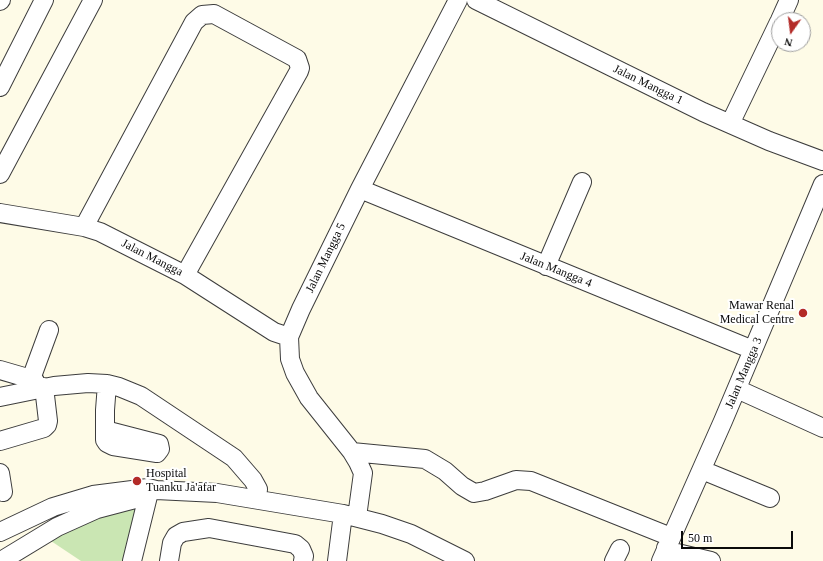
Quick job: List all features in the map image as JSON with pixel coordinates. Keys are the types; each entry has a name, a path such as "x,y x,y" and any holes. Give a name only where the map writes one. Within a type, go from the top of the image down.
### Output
{"street":[{"path":"0,87 44,0"},
{"path":"0,174 93,0"},
{"name":"Jalan Mangga 5","path":"337,561 339,549 363,473 352,452 308,398 295,373 290,359 289,337 301,309 360,189 458,0"},
{"name":"Jalan Mangga 1","path":"476,0 696,109 770,141 823,161"},
{"path":"784,12 790,0"},
{"path":"84,227 194,22 202,14 214,14 297,59 300,68 186,275"},
{"path":"730,124 771,38"},
{"path":"546,266 582,182"},
{"name":"Jalan Mangga 4","path":"360,189 753,350"},
{"name":"Jalan Mangga 3","path":"666,549 702,470 822,192"},
{"name":"Jalan Mangga","path":"0,213 84,227 100,232 186,275 274,332 289,337"},
{"path":"0,441 44,428 47,425 48,421 38,385 49,330"},
{"path":"0,370 38,385"},
{"path":"0,397 38,385 88,383 107,384 119,387 141,396 234,458 253,480 258,489 257,499"},
{"path":"105,430 107,384"},
{"path":"737,389 823,428"},
{"path":"352,452 425,459 445,471 462,486 474,493 486,491 516,480 531,481 666,549 693,559 712,561"},
{"path":"702,470 770,498"},
{"path":"0,473 3,492"},
{"path":"1,561 57,527 97,509 150,492"},
{"path":"132,561 150,492"},
{"path":"0,532 53,507 93,495 150,492 217,494 257,499 350,515 411,534 440,555 465,561"},
{"path":"169,561 172,543 176,536 183,532 209,528 295,544 301,549 304,556 303,561"}],"green space":[{"path":"146,497 130,561 81,561 39,533"}],"place":[{"name":"Mawar Renal Medical Centre","path":"803,313"},
{"name":"Hospital Tuanku Ja'afar","path":"137,481"}]}
